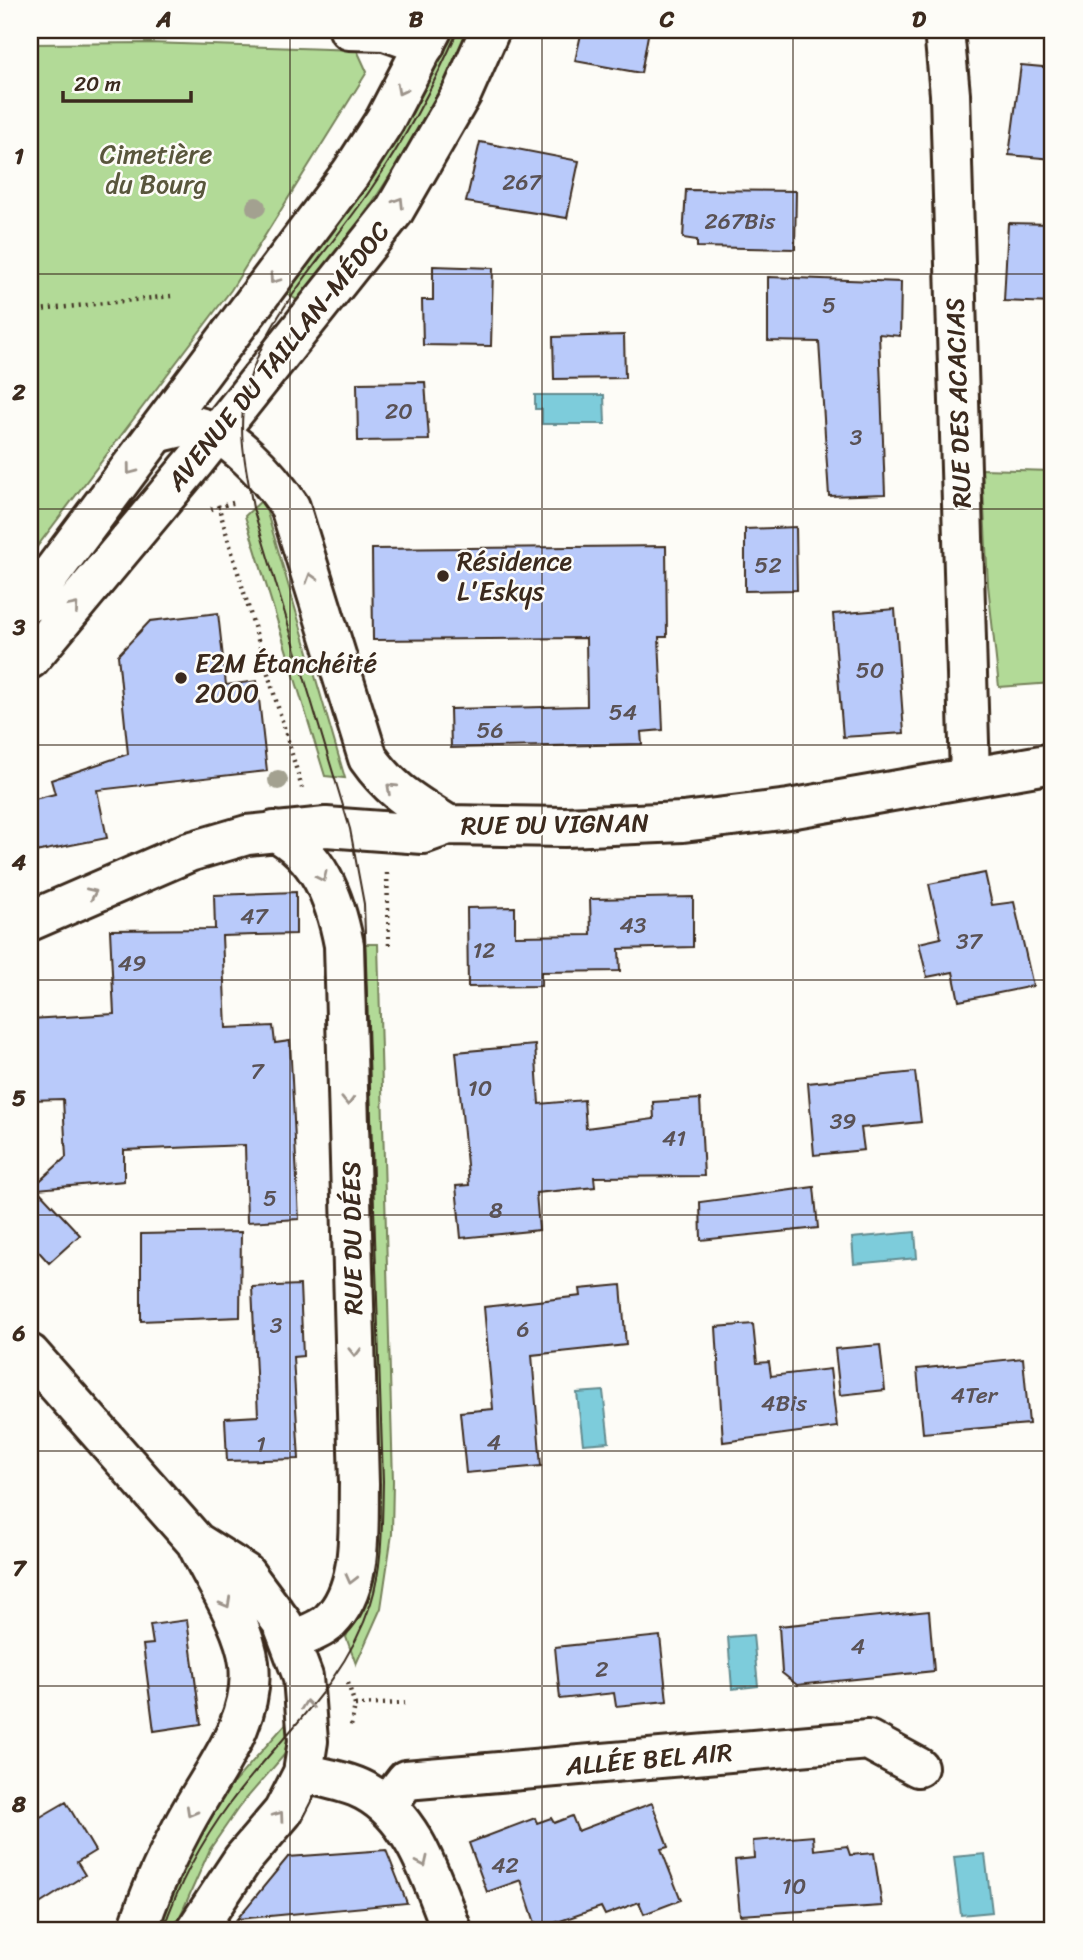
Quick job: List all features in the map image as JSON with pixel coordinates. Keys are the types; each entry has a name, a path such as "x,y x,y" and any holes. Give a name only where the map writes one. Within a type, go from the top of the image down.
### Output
{"street":[{"path":"349,30 385,31 429,37"},
{"name":"AVENUE DU TAILLAN-MÉDOC","path":"30,659 207,446 394,211 462,93 490,30"},
{"name":"RUE DES ACACIAS","path":"944,30 950,94 970,776"},
{"name":"AVENUE DU TAILLAN-MÉDOC","path":"30,602 160,432 351,173 385,120 429,37"},
{"path":"160,432 191,426 207,446 266,475 289,507 368,758 384,781 404,799 448,825"},
{"name":"RUE DU VIGNAN","path":"30,921 189,852 247,835 313,828 423,834 448,825 565,827 683,822 789,809 1053,763"},
{"name":"RUE DU DÉES","path":"274,831 295,841 320,871 337,915 344,945 359,1484 358,1534 352,1580 343,1602 330,1622 291,1642"},
{"path":"30,1354 196,1542 239,1627 249,1662 246,1708 236,1732 181,1829 138,1930"},
{"path":"196,1542 245,1573 271,1604 291,1642 303,1677 308,1712 303,1773 283,1812 243,1859 196,1930"},
{"name":"ALLÉE BEL AIR","path":"386,1806 406,1780 868,1740 918,1767"},
{"path":"303,1773 365,1791 386,1806 410,1834 452,1930"}],"path":[{"path":"30,311 171,296"},
{"path":"207,446 207,469 313,828"},
{"path":"355,1705 405,1703"}],"green space":[{"path":"446,30 468,30 433,103 371,205 301,303 282,290"},
{"name":"Cimetière du Bourg","path":"150,43 357,50 367,72 231,290 30,556 30,44"},
{"path":"982,469 1053,471 1053,683 999,687 988,585"},
{"path":"263,499 345,778 325,776 245,516"},
{"path":"355,944 378,944 393,1481 392,1534 381,1608 356,1664 346,1637 353,1620"},
{"path":"290,1719 285,1754 239,1807 210,1849 174,1930 153,1930 163,1900 222,1796"}],"water":[{"path":"535,395 604,395 605,424 542,424 542,409 535,409"},
{"path":"915,1232 917,1258 854,1264 852,1238"},
{"path":"603,1391 609,1442 583,1444 577,1393"},
{"path":"753,1635 758,1686 732,1689 728,1637"},
{"path":"985,1854 992,1912 961,1915 954,1857"}],"building":[{"path":"582,30 649,30 641,73 575,61"},
{"path":"1021,65 1053,68 1053,159 1009,155"},
{"path":"480,142 579,161 567,218 466,202"},
{"path":"686,190 796,191 795,249 697,247 697,240 683,238"},
{"path":"1008,223 1053,224 1053,303 1004,301"},
{"path":"433,266 493,268 491,346 423,345 422,300 433,300"},
{"path":"768,277 901,282 900,336 879,334 885,494 829,496 819,342 768,341"},
{"path":"624,335 625,378 554,379 553,337"},
{"path":"425,382 429,440 358,441 357,383"},
{"path":"796,527 797,590 745,591 745,529"},
{"path":"666,546 667,637 659,637 663,730 641,732 642,744 451,748 450,709 587,706 586,638 373,640 372,549"},
{"path":"895,609 904,733 843,737 833,614"},
{"path":"218,613 226,685 257,681 267,771 97,790 107,838 30,853 30,800 55,794 51,780 128,754 118,655 150,621"},
{"path":"985,873 992,905 1014,902 1033,986 959,1001 953,972 927,977 919,943 941,938 929,884"},
{"path":"296,892 296,934 222,936 226,1028 273,1026 275,1043 290,1041 299,1219 247,1222 245,1145 124,1150 124,1181 37,1189 80,1235 49,1263 30,1242 30,1182 34,1186 66,1157 63,1099 30,1100 30,1019 114,1014 110,930 215,929 214,895"},
{"path":"693,897 693,947 619,949 620,971 541,972 541,986 468,987 467,908 515,907 515,936 591,935 590,899"},
{"path":"535,1045 539,1104 584,1100 586,1128 654,1119 653,1102 700,1099 704,1176 594,1177 595,1187 536,1193 539,1230 461,1238 456,1186 469,1185 456,1052"},
{"path":"915,1072 921,1122 861,1128 864,1150 814,1155 808,1083"},
{"path":"814,1187 818,1228 701,1240 700,1202"},
{"path":"241,1232 240,1317 141,1321 141,1234"},
{"path":"300,1285 303,1356 293,1357 299,1459 227,1461 225,1418 258,1416 252,1287"},
{"path":"621,1285 626,1345 532,1355 541,1466 466,1473 460,1412 493,1409 484,1307 581,1296 580,1289"},
{"path":"753,1324 757,1363 769,1362 771,1376 830,1369 837,1427 723,1442 716,1327"},
{"path":"880,1345 885,1390 840,1395 835,1349"},
{"path":"1023,1358 1029,1424 923,1433 917,1369"},
{"path":"929,1611 934,1671 797,1685 782,1673 779,1626"},
{"path":"187,1620 201,1724 154,1731 143,1645 153,1644 150,1625"},
{"path":"660,1636 667,1701 616,1706 614,1693 560,1699 555,1647"},
{"path":"66,1802 95,1851 77,1862 85,1875 30,1910 30,1823"},
{"path":"652,1803 668,1847 661,1849 681,1900 644,1914 639,1902 605,1915 601,1907 537,1929 521,1880 487,1892 469,1843 535,1818 537,1823 551,1818 554,1823 572,1816 578,1831"},
{"path":"813,1836 814,1850 847,1846 850,1855 874,1853 882,1906 740,1915 735,1860 754,1858 753,1841"},
{"path":"386,1850 407,1903 237,1919 288,1857"}],"tram line":[{"path":"163,1930 183,1880 200,1848 230,1803 309,1709 345,1660 371,1603 378,1574 383,1481 364,904 350,829 253,508 242,425 245,397 265,340 280,313 354,214 396,151 458,30"}],"place":[{"name":"Résidence L'Eskys","path":"443,576"},
{"name":"E2M Étanchéité 2000","path":"181,678"}]}
